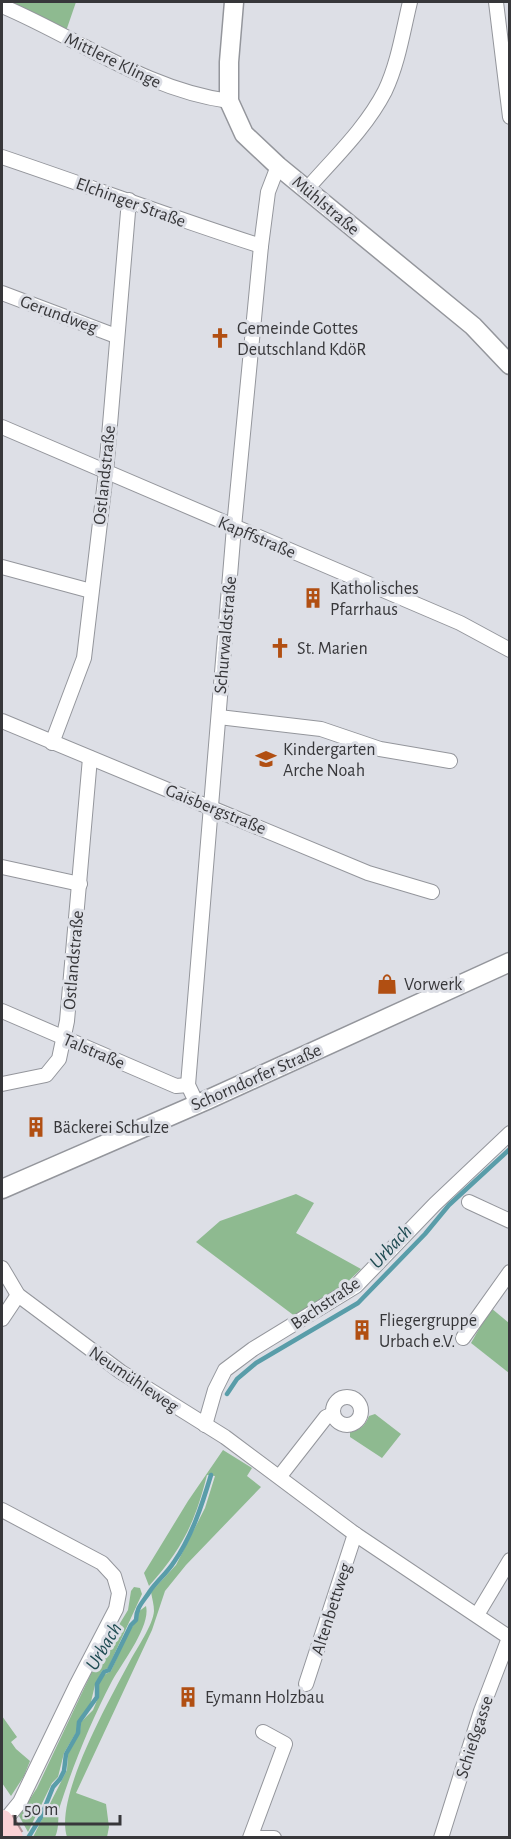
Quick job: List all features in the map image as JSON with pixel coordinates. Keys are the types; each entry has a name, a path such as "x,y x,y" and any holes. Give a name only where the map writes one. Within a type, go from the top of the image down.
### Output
{"highway":[{"path":"2,1822 12,1838"}],"street":[{"name":"Mühlstraße","path":"234,2 229,62 229,101 244,134 278,166 473,326 510,365"},
{"path":"307,189 371,114 386,89 410,2"},
{"path":"496,2 510,117"},
{"name":"Mittlere Klinge","path":"2,6 116,64 167,87 206,98 229,101"},
{"name":"Elchinger Straße","path":"2,157 129,200 191,224 261,246"},
{"name":"Schurwaldstraße","path":"188,1085 234,527 261,246 268,192 278,166"},
{"name":"Ostlandstraße","path":"52,743 84,658 105,472 129,200"},
{"name":"Gerundweg","path":"2,293 116,336"},
{"name":"Kapffstraße","path":"2,427 460,623 510,650"},
{"path":"2,567 91,591"},
{"path":"219,717 321,729 380,749 450,761"},
{"name":"Gaisbergstraße","path":"2,721 368,873 432,892"},
{"name":"Ostlandstraße","path":"2,1084 46,1075 59,1059 65,1038 90,758"},
{"path":"2,867 80,884"},
{"name":"Schorndorfer Straße","path":"2,1189 510,963"},
{"name":"Talstraße","path":"2,1011 176,1086 188,1085"},
{"path":"188,1085 197,1104"},
{"name":"Bachstraße","path":"205,1425 214,1390 225,1370 253,1349 356,1286 435,1204 510,1133"},
{"path":"469,1202 510,1221"},
{"name":"Neumühleweg","path":"2,1268 18,1295 121,1372 280,1476 355,1534 509,1638"},
{"path":"463,1338 510,1272"},
{"path":"2,1319 18,1295"},
{"path":"280,1476 326,1417 333,1414"},
{"path":"2,1510 102,1563 114,1576 119,1593 116,1609 20,1802 2,1822"},
{"name":"Altenbettweg","path":"306,1684 355,1534"},
{"path":"477,1615 510,1560"},
{"name":"Schießgasse","path":"441,1838 481,1711 509,1638"},
{"path":"250,1838 285,1744 263,1732"},
{"path":"260,1838 274,1838"}],"green space":[{"path":"4,2 76,2 65,34"},
{"path":"296,1194 314,1203 296,1233 361,1269 338,1291 296,1317 196,1242 220,1221"},
{"path":"491,1308 509,1323 509,1373 471,1343"},
{"path":"375,1414 401,1434 382,1458 350,1437 350,1432 362,1427 369,1416"},
{"path":"223,1450 252,1468 247,1476 261,1487 186,1565 165,1591 152,1630 76,1793 106,1804 109,1827 107,1837 67,1837 65,1820 69,1798 86,1748 151,1623 154,1611 151,1592 176,1565 205,1508 215,1476 207,1475 198,1507 186,1535 149,1586 144,1573 188,1501"},
{"path":"134,1587 140,1588 142,1594 108,1668 102,1671 95,1685 90,1706 78,1721 77,1731 64,1753 58,1777 52,1783 28,1832 19,1816 37,1788 97,1661 128,1610 131,1591"},
{"path":"146,1606 144,1624 140,1634 104,1696 77,1758 60,1806 55,1837 33,1837 67,1770 68,1754 80,1731 81,1722 93,1710 98,1698 98,1685 104,1675 111,1671 129,1631 138,1619 138,1612"},
{"path":"2,1716 17,1737 11,1742 30,1761 24,1776 11,1796 2,1783"}],"waterway":[{"name":"Urbach","path":"227,1394 237,1379 256,1363 358,1303 425,1234 449,1205 510,1149"},
{"name":"Urbach","path":"28,1838 41,1817 53,1787 64,1771 66,1754 78,1733 79,1722 97,1697 97,1684 104,1672 109,1670 131,1625 136,1620 141,1604 171,1566 186,1542 211,1475"}],"place":[{"name":"Gemeinde Gottes Deutschland KdöR","path":"220,338"},
{"name":"Katholisches Pfarrhaus","path":"313,598"},
{"name":"St. Marien","path":"280,648"},
{"name":"Kindergarten Arche Noah","path":"266,759"},
{"name":"Vorwerk","path":"387,984"},
{"name":"Bäckerei Schulze","path":"36,1127"},
{"name":"Fliegergruppe Urbach e.V.","path":"362,1330"},
{"name":"Eymann Holzbau","path":"188,1697"}]}
